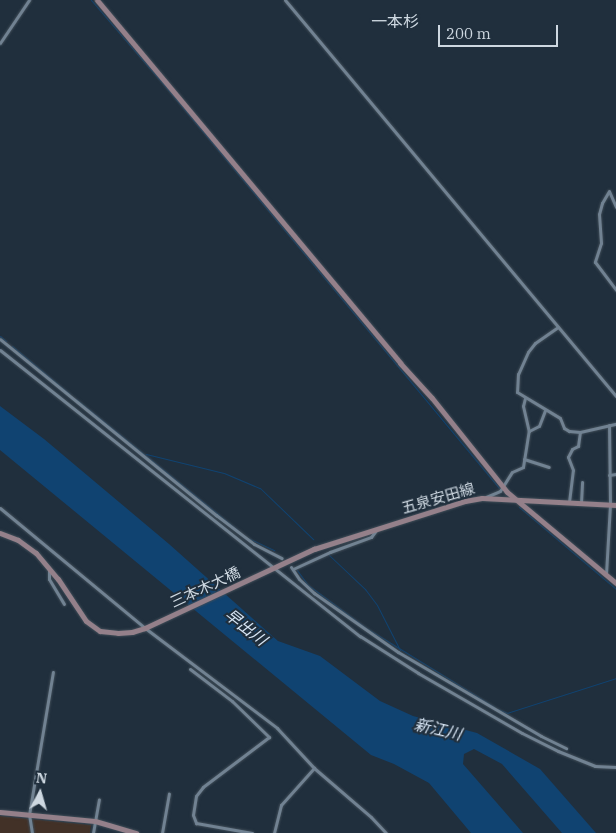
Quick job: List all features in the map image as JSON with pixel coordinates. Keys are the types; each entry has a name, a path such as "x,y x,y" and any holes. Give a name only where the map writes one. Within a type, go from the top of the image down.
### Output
{"street":[{"path":"0,43 29,0"},
{"path":"98,0 400,363 432,398 514,499 616,583"},
{"path":"286,0 616,396"},
{"path":"616,207 609,191 602,203 599,214 601,238 595,262 616,290"},
{"path":"558,326 535,343 521,365 517,379 517,392 560,418 564,428 569,431 580,432 615,424 616,419"},
{"path":"0,339 216,515 254,544 282,558"},
{"path":"0,350 118,446 360,636 427,678 558,751 595,766 616,767"},
{"path":"485,498 500,491 512,472 522,468 529,431 523,406 525,398"},
{"path":"529,431 539,426 545,410"},
{"path":"606,574 613,504 610,475 609,425"},
{"path":"569,502 573,470 568,457 572,448 578,446 580,432"},
{"path":"524,459 549,467"},
{"path":"610,475 616,474"},
{"path":"581,503 582,482"},
{"name":"五泉安田線","path":"274,568 314,549 450,506 485,498 613,504"},
{"path":"0,508 146,628 277,728 314,768 386,833"},
{"path":"378,529 371,538 292,568 299,579 314,593 398,652 541,736 566,748"},
{"path":"0,533 28,547 49,567 86,621 100,630 132,632 146,628"},
{"path":"49,567 49,579 64,604"},
{"name":"三本木大橋","path":"146,628 274,568"},
{"path":"190,669 232,701 268,737 203,787 196,796 192,815 196,823 252,833"},
{"path":"32,833 29,815 53,672"},
{"path":"274,833 280,805 314,768"},
{"path":"162,833 169,794"},
{"path":"93,833 99,800"},
{"path":"0,812 95,821 136,833"}],"shaded area":[{"path":"0,816 91,825 90,833 0,833"}],"water":[{"path":"0,406 44,439 169,544 278,641 320,656 380,701 413,716 477,733 540,769 596,833 562,833 502,764 474,749 464,754 463,764 523,833 471,833 429,783 394,764 371,755 0,450"}],"waterway":[{"path":"91,0 499,488"},
{"path":"0,336 6,341"},
{"path":"12,346 70,394"},
{"path":"76,399 239,531"},
{"path":"146,454 224,473 260,488 313,539"},
{"path":"519,507 616,589"},
{"path":"248,538 274,550"},
{"path":"329,555 365,589 377,605 400,650"},
{"path":"297,570 308,585 368,629 495,707"},
{"path":"498,709 507,713 616,678"}],"district":[{"name":"一本杉","path":"395,21"}],"water label":[{"name":"早出川","path":"246,627"},
{"name":"新江川","path":"438,729"}]}
